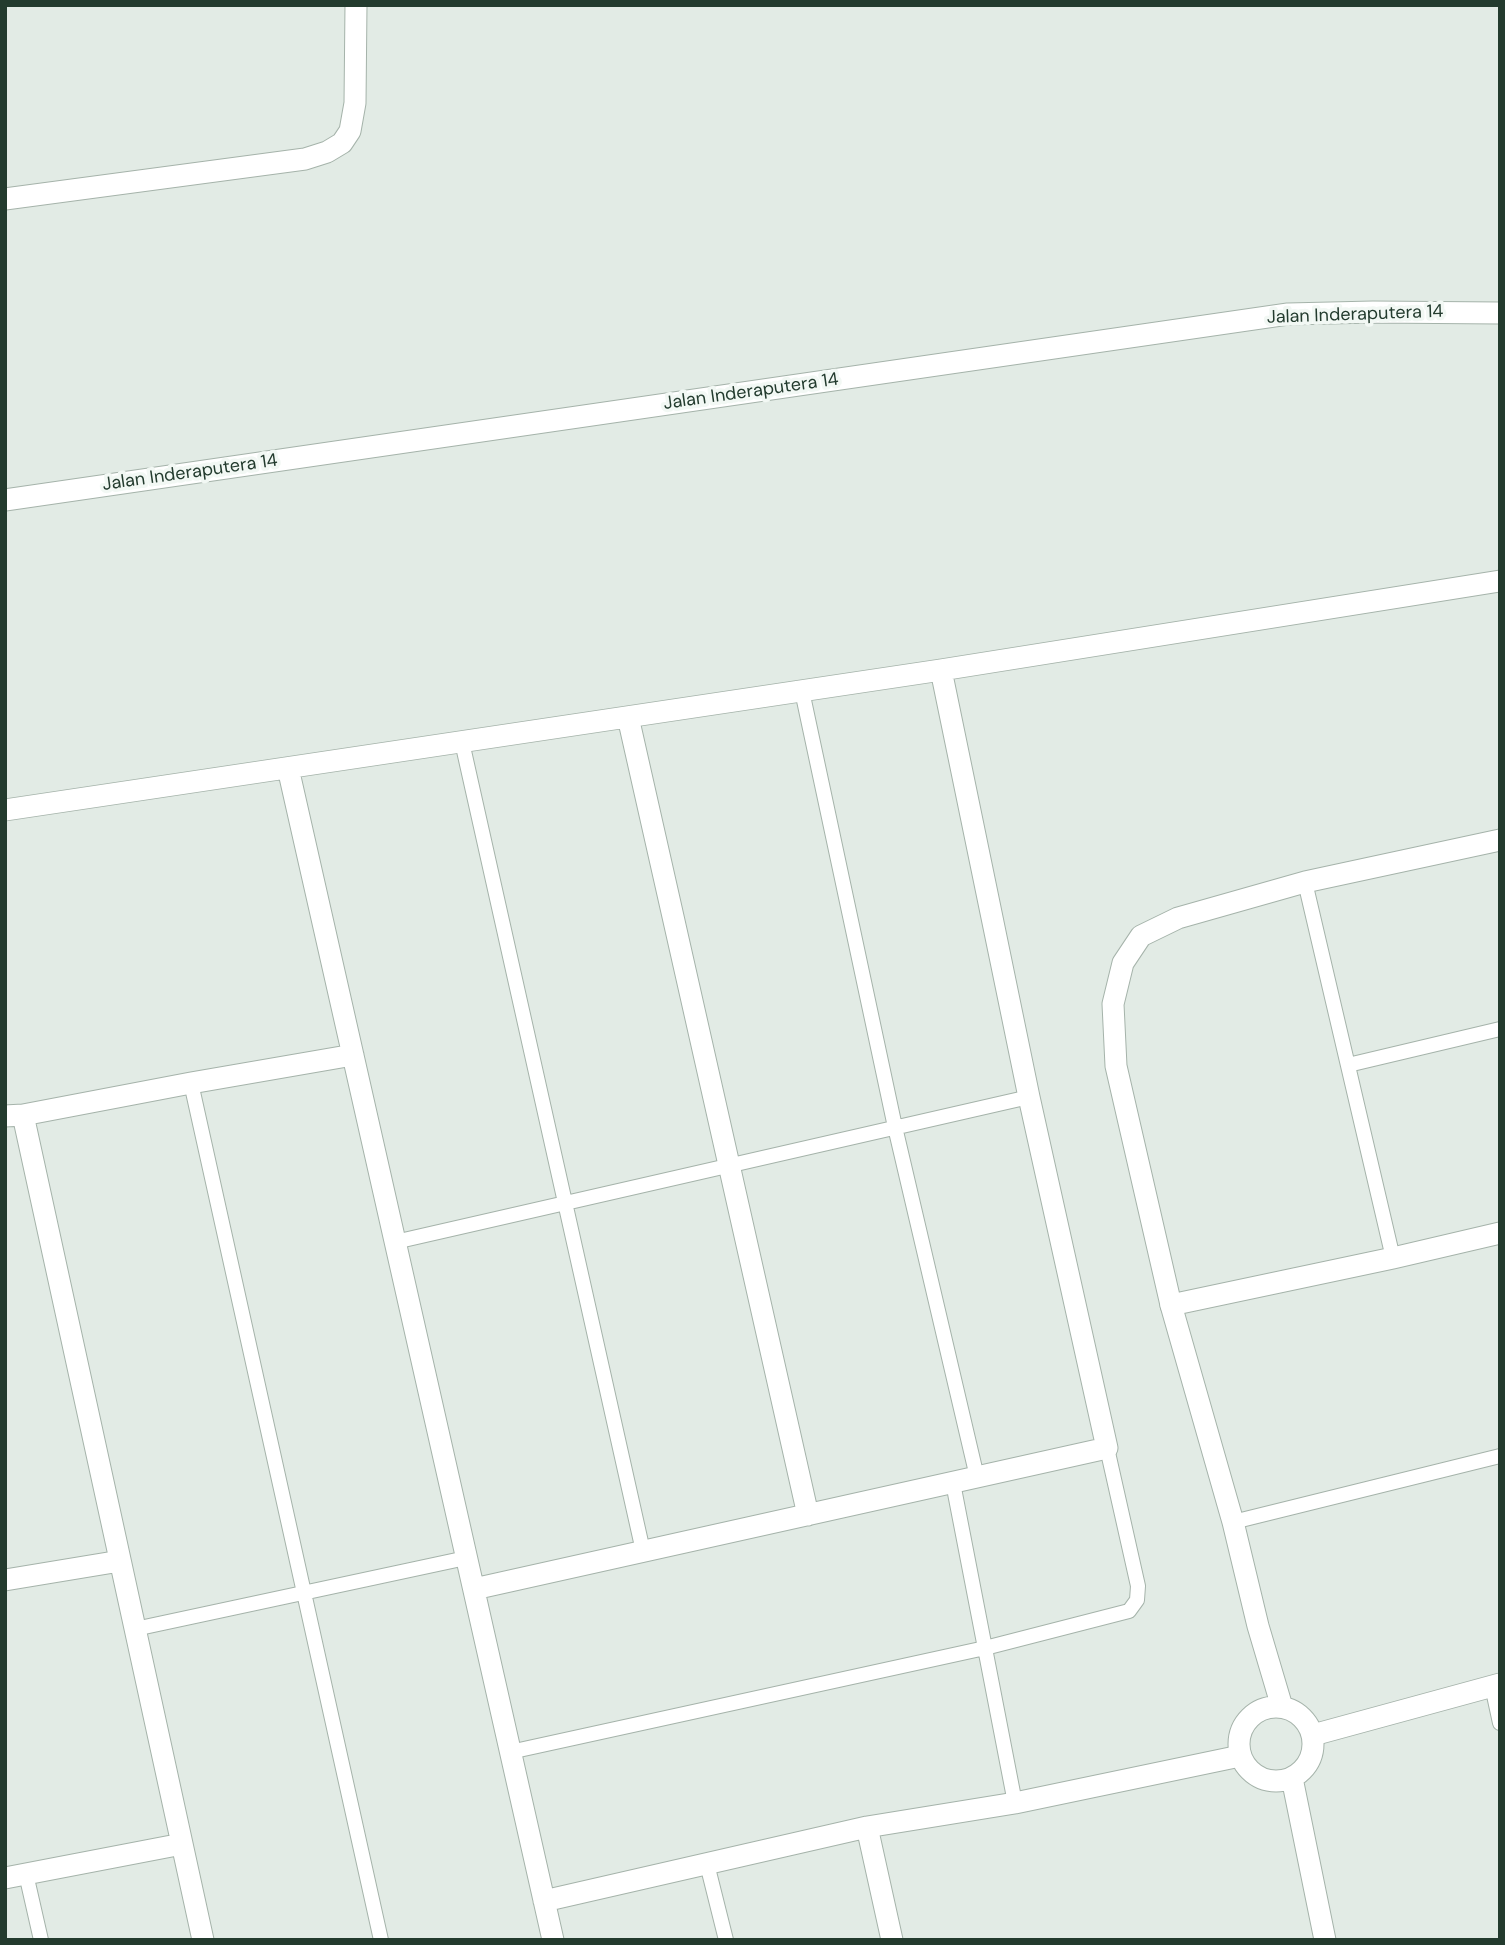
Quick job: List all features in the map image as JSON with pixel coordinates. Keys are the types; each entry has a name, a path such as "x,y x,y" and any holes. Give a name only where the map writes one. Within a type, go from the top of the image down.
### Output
{"street":[{"path":"5,199 304,159 327,152 342,143 350,131 355,103 356,5"},
{"name":"Jalan Inderaputera 14","path":"5,500 1288,314 1500,313"},
{"path":"5,810 941,670 1500,581"},
{"path":"474,1589 1107,1448 1029,1097 941,670"},
{"path":"628,717 808,1515"},
{"path":"288,768 553,1940"},
{"path":"1282,1707 1171,1305 1116,1066 1114,1004 1123,963 1141,936 1178,918 1306,882 1500,840"},
{"path":"203,1940 120,1561 14,1115 353,1055"},
{"path":"1171,1305 1500,1233"},
{"path":"5,1580 120,1561"},
{"path":"1313,1735 1496,1685"},
{"path":"1282,1707 1296,1712 1307,1722 1313,1735 1314,1749 1310,1761 1302,1771 1292,1778 1273,1783 1255,1775 1246,1767 1240,1756 1239,1744 1241,1731 1247,1720 1256,1712 1282,1707"},
{"path":"544,1901 867,1827 1015,1803 1240,1756"},
{"path":"1292,1778 1325,1940"},
{"path":"867,1827 892,1940"},
{"path":"5,1878 182,1844"}],"lane":[{"path":"802,691 895,1128 977,1477"},
{"path":"462,742 643,1551"},
{"path":"1306,882 1393,1258"},
{"path":"1348,1065 1500,1029"},
{"path":"191,1083 381,1940"},
{"path":"395,1242 1029,1097"},
{"path":"510,1752 985,1648 1129,1611 1138,1600 1138,1586 1107,1448"},
{"path":"1233,1522 1500,1455"},
{"path":"953,1483 1015,1803"},
{"path":"135,1629 466,1558"},
{"path":"1496,1685 1500,1723"},
{"path":"707,1864 726,1940"},
{"path":"26,1874 41,1940"}]}
